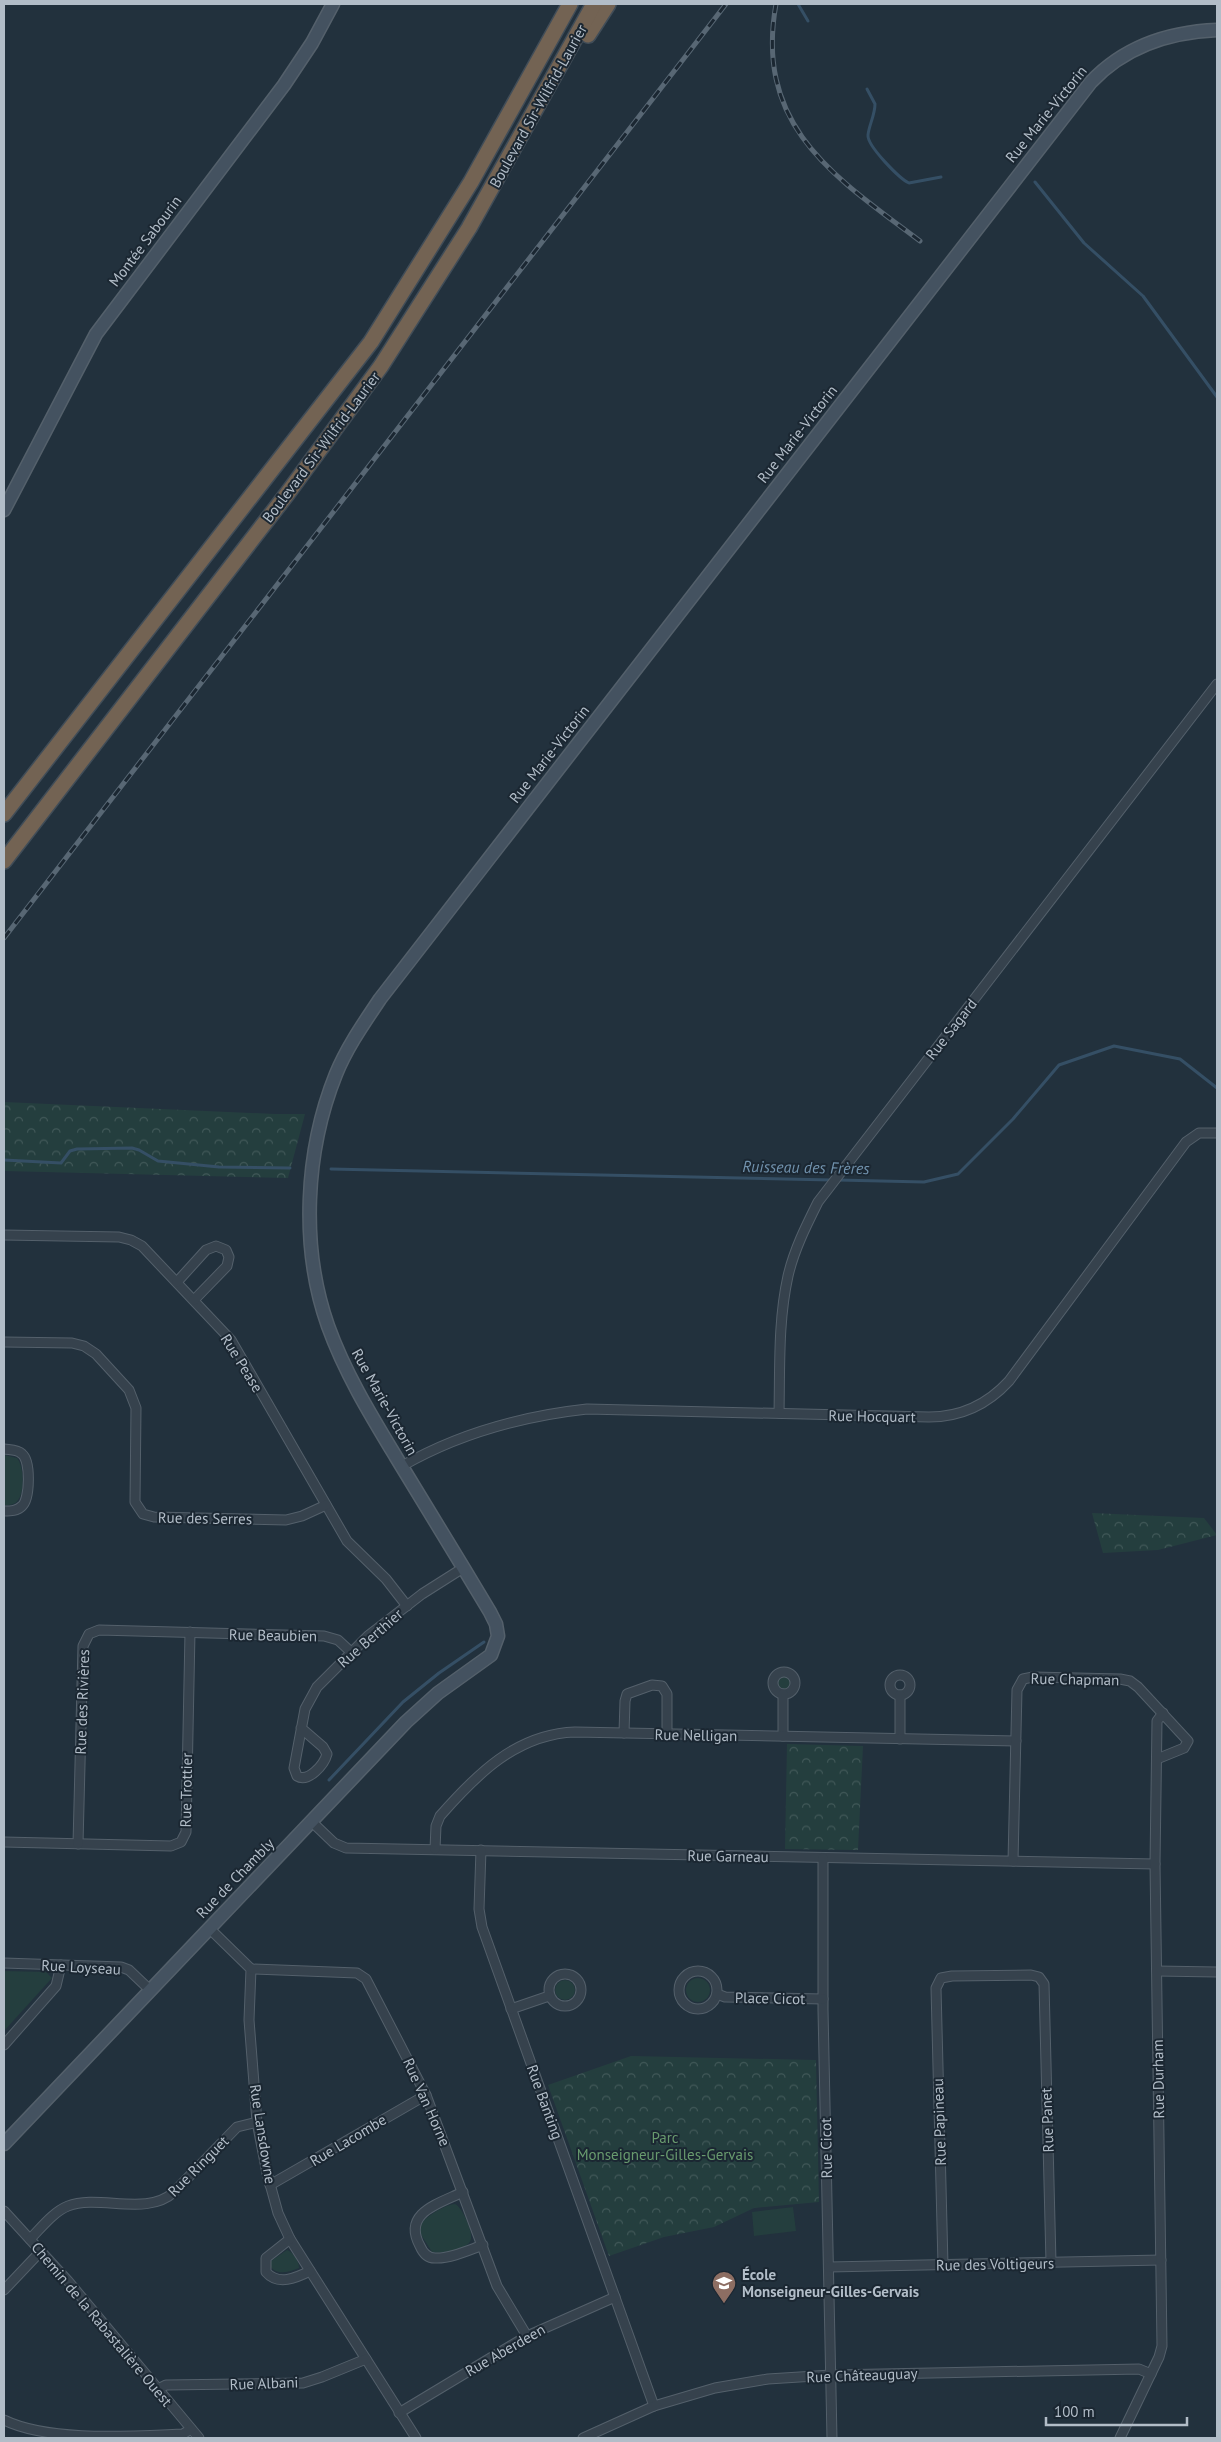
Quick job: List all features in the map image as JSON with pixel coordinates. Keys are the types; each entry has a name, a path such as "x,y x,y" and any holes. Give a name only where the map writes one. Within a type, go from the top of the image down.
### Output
{"highway":[{"name":"Boulevard Sir-Wilfrid-Laurier","path":"4,814 371,342 426,258 478,170 570,4"},
{"name":"Boulevard Sir-Wilfrid-Laurier","path":"4,861 357,401 438,279 515,148 594,4"},
{"path":"515,148 608,4"}],"street":[{"name":"Montée Sabourin","path":"4,510 96,334 288,80 333,4"},
{"name":"Rue Marie-Victorin","path":"497,1644 496,1624 354,1386 336,1345 321,1302 312,1252 310,1206 315,1155 330,1092 349,1046 380,999 1091,82 1115,60 1137,47 1177,34 1217,30"},
{"name":"Rue Sagard","path":"778,1413 783,1309 788,1275 800,1236 818,1202 1217,684"},
{"name":"Rue Hocquart","path":"402,1466 416,1458 492,1428 552,1414 587,1409 622,1408 936,1417 959,1414 986,1401 1014,1376 1182,1146 1192,1136 1199,1133 1217,1133"},
{"name":"Rue Pease","path":"4,1235 127,1238 142,1246 231,1340 353,1549 378,1571 407,1606"},
{"path":"177,1282 206,1250 216,1246 226,1250 230,1259 227,1266 194,1300"},
{"name":"Rue des Serres","path":"4,1342 72,1343 84,1346 96,1354 129,1390 136,1408 135,1502 144,1514 154,1517 286,1520 302,1516 326,1505"},
{"path":"4,1449 20,1452 26,1458 28,1466 27,1495 24,1503 16,1510 4,1511"},
{"name":"Rue Berthier","path":"301,1728 323,1747 327,1754 325,1760 305,1778 298,1777 294,1770 301,1728 305,1709 313,1692 351,1652 407,1606 464,1568"},
{"name":"Rue des Rivières","path":"78,1844 83,1646 85,1638 96,1630 190,1632"},
{"name":"Rue Beaubien","path":"190,1632 328,1636 338,1640 351,1652"},
{"name":"Rue Trottier","path":"78,1844 171,1846 179,1844 184,1838 190,1632"},
{"name":"Rue de Chambly","path":"4,2144 406,1722 438,1693 488,1658 497,1644"},
{"name":"Rue Chapman","path":"1013,1861 1017,1688 1021,1681 1028,1677 1126,1680 1136,1685 1188,1742 1184,1748 1157,1758"},
{"path":"624,1733 627,1694 633,1690 657,1684 664,1688 667,1694 667,1734"},
{"path":"782,1736 783,1694"},
{"path":"900,1695 900,1739"},
{"name":"Rue Durham","path":"1120,2438 1151,2374 1162,2346 1155,1864 1157,1721 1163,1713"},
{"name":"Rue Nelligan","path":"435,1849 436,1826 440,1816 485,1769 510,1751 530,1741 552,1734 624,1733 1016,1741"},
{"name":"Rue Garneau","path":"311,1821 334,1843 343,1847 1155,1864"},
{"path":"4,1842 78,1844"},
{"name":"Rue Banting","path":"480,1850 481,1921 654,2406"},
{"name":"Rue Cicot","path":"823,1858 823,1998 832,2438"},
{"path":"209,1928 251,1969"},
{"name":"Rue Loyseau","path":"4,1964 124,1968 150,1990"},
{"path":"4,2045 56,1986 61,1966"},
{"name":"Rue Van Horne","path":"251,1969 354,1973 362,1975 369,1983 426,2094 500,2291 527,2336"},
{"name":"Rue Lansdowne","path":"251,1969 249,2020 257,2122 278,2213 290,2239 416,2438"},
{"name":"Place Cicot","path":"700,1971 706,1972 715,1981 717,1994 711,2004 705,2007 692,2008 682,2000 679,1988 681,1982 689,1973 700,1971"},
{"path":"1157,1971 1217,1972"},
{"name":"Rue Papineau","path":"943,2265 936,1985 945,1976 1031,1975 1041,1979"},
{"name":"Rue Panet","path":"1041,1979 1045,1989 1051,2262"},
{"name":"Place Cicot","path":"717,1994 725,1997 823,1998"},
{"path":"511,2009 550,1996"},
{"name":"Rue Lacombe","path":"270,2185 426,2094"},
{"name":"Rue Ringuet","path":"30,2239 60,2211 72,2205 150,2203 164,2199 174,2192 237,2127 257,2122"},
{"path":"463,2192 419,2216 414,2226 415,2236 423,2252 433,2258 442,2258 483,2246"},
{"name":"Chemin de la Rabastalière Ouest","path":"4,2211 41,2251 199,2438"},
{"path":"290,2239 266,2258 266,2272 272,2278 282,2280 294,2278 310,2271"},
{"path":"4,2290 41,2251"},
{"name":"Rue des Voltigeurs","path":"829,2267 1161,2260"},
{"name":"Rue Aberdeen","path":"400,2413 527,2336 615,2297"},
{"name":"Rue Albani","path":"158,2389 166,2385 303,2382 322,2378 366,2359"},
{"name":"Rue Châteauguay","path":"583,2438 654,2406 700,2392 745,2382 831,2375 1139,2370 1151,2374"},
{"path":"4,2420 25,2431 63,2438 184,2434 191,2429"}],"green space":[{"path":"4,1102 305,1114 288,1178 4,1171"},
{"path":"4,1455 17,1458 22,1473 22,1491 18,1500 10,1505 4,1505"},
{"path":"1092,1513 1204,1518 1217,1535 1158,1550 1103,1553"},
{"path":"784,1674 792,1682 784,1690 776,1682"},
{"path":"787,1744 863,1746 858,1850 785,1849"},
{"path":"4,1971 46,1972 52,1978 4,2031"},
{"path":"698,1978 706,1982 710,1990 706,1998 698,2002 690,1998 686,1990 690,1982"},
{"path":"565,1980 572,1983 575,1990 572,1997 565,2000 558,1997 555,1990 558,1983"},
{"name":"Parc Monseigneur-Gilles-Gervais","path":"631,2056 816,2060 819,2202 754,2208 714,2227 664,2237 609,2256 548,2085"},
{"path":"455,2204 461,2210 466,2220 471,2239 465,2246 448,2252 432,2252 420,2233 420,2225 427,2218 446,2206"},
{"path":"793,2207 796,2231 754,2236 752,2212"},
{"path":"287,2250 295,2257 299,2268 291,2271 276,2271 270,2266 271,2261"}],"waterway":[{"path":"798,4 808,21"},
{"path":"867,89 875,104 868,135 878,154 909,183 941,177"},
{"path":"1035,182 1084,243 1143,296 1217,397"},
{"name":"Ruisseau des Frères","path":"838,1180 924,1182 958,1174 1013,1119 1059,1065 1114,1046 1180,1059 1217,1088"},
{"name":"Ruisseau des Frères","path":"4,1160 61,1163 70,1151 77,1149 132,1148 158,1161 219,1167 290,1168"},
{"name":"Ruisseau des Frères","path":"331,1169 832,1180"},
{"path":"329,1780 403,1702 439,1673 484,1642"}],"railway":[{"path":"4,938 726,4"},
{"path":"776,4 772,47 777,84 789,116 808,145 831,170 920,241"}],"place":[{"name":"École Monseigneur-Gilles-Gervais","path":"724,2304"}]}
